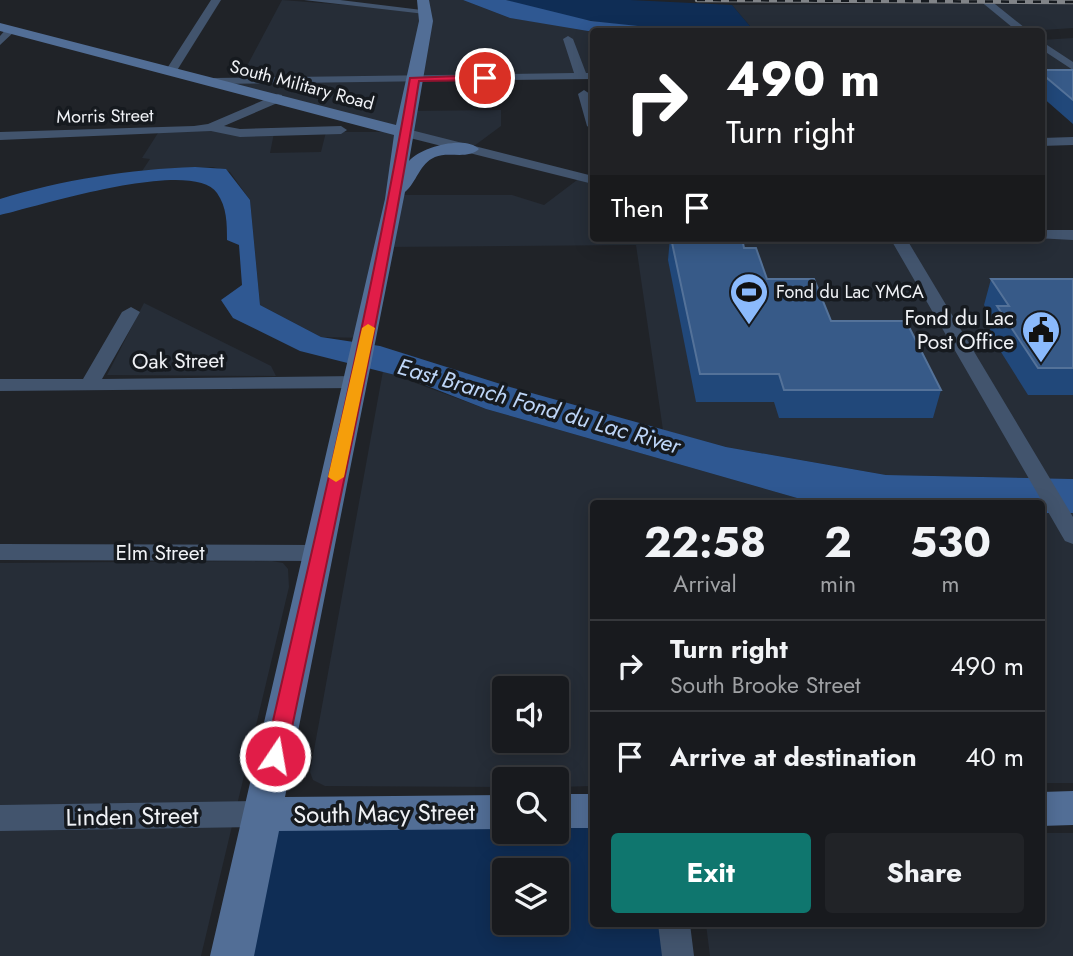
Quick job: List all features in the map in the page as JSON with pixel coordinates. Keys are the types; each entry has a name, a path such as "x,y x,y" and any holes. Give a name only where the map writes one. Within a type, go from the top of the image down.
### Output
{"main road":[{"path":"232,956 395,199 424,6"},
{"name":"South Military Road","path":"4,33 172,71 403,132"},
{"path":"395,199 416,160 438,150 470,149"},
{"path":"1045,808 1073,808"},
{"path":"569,811 590,811"},
{"name":"South Macy Street","path":"264,814 492,812"}],"street":[{"path":"172,71 216,0"},
{"path":"309,0 424,6"},
{"path":"984,0 1020,28"},
{"path":"212,81 587,76 568,38"},
{"path":"1045,48 1069,72"},
{"path":"584,94 590,115"},
{"name":"Morris Street","path":"0,136 158,133 211,127 278,98"},
{"name":"Morris Street","path":"211,127 240,133 341,130"},
{"name":"South Military Road","path":"403,132 590,179"},
{"path":"1045,142 1073,141"},
{"path":"1045,235 1073,235"},
{"path":"900,242 1068,527"},
{"path":"89,385 131,312"},
{"name":"Oak Street","path":"0,385 89,385 358,376"},
{"name":"Elm Street","path":"0,552 319,553"},
{"name":"Linden Street","path":"0,818 264,814"},
{"path":"674,927 678,956"}],"shaded area":[{"path":"282,0 424,11 423,0 463,0 510,18 590,30 590,76 415,79 409,111 501,110 501,126 470,149 404,132 397,195 512,195 544,205 581,177 590,179 590,242 1045,242 1045,238 1073,235 1073,479 886,475 726,447 663,430 636,245 385,247 366,338 321,337 260,305 250,200 230,172 213,167 142,171 150,159 142,158 158,133 194,130 274,133 270,153 321,152 326,132 400,132 212,81 240,79"},
{"path":"506,0 630,0 732,5 751,28 628,26 536,9"},
{"path":"1073,3 1073,28 751,28 732,5"},
{"path":"1073,38 1073,74 1045,74 1045,40"},
{"path":"144,303 271,366 276,376 107,375"},
{"path":"383,371 486,409 808,500 590,500 590,786 569,787 569,767 492,767 492,787 325,786 313,780 310,772"},
{"path":"1045,513 1073,513 1073,783 1045,783"},
{"path":"0,563 283,563 288,569 289,587 201,956 0,956"},
{"path":"569,811 590,811 590,927 674,927 678,956 232,956 264,814 492,812 492,844 569,844"},
{"path":"1045,833 1073,833 1073,956 710,956 706,927 1045,927"}],"water":[{"path":"463,0 506,0 591,21 657,28 590,28 588,31 510,18"},
{"name":"East Branch Fond du Lac River","path":"195,167 226,169 250,200 260,305 321,337 380,346 510,387 726,447 886,475 1073,479 1073,513 1045,513 1045,500 797,498 486,409 407,378 300,351 233,318 221,300 242,285 239,245 227,240 225,210 217,193 202,183 178,180 114,187 0,215 0,199 72,181 146,170"}],"building":[{"path":"1045,70 1073,70 1073,100 1045,76"},
{"name":"Fond du Lac YMCA","path":"672,242 743,243 744,248 756,248 767,279 814,279 831,321 906,321 941,390 784,390 779,374 700,374"},
{"path":"991,279 1073,279 1073,368 1038,368 997,306 1009,306"}],"railway":[{"path":"697,0 1073,2"}],"slow traffic":[{"path":"336,477 368,328"}],"place":[{"name":"Fond du Lac YMCA","path":"749,326"},
{"name":"Fond du Lac Post Office","path":"1041,364"}],"route":[{"path":"275,756 395,199 403,132 415,78 485,78"}]}
